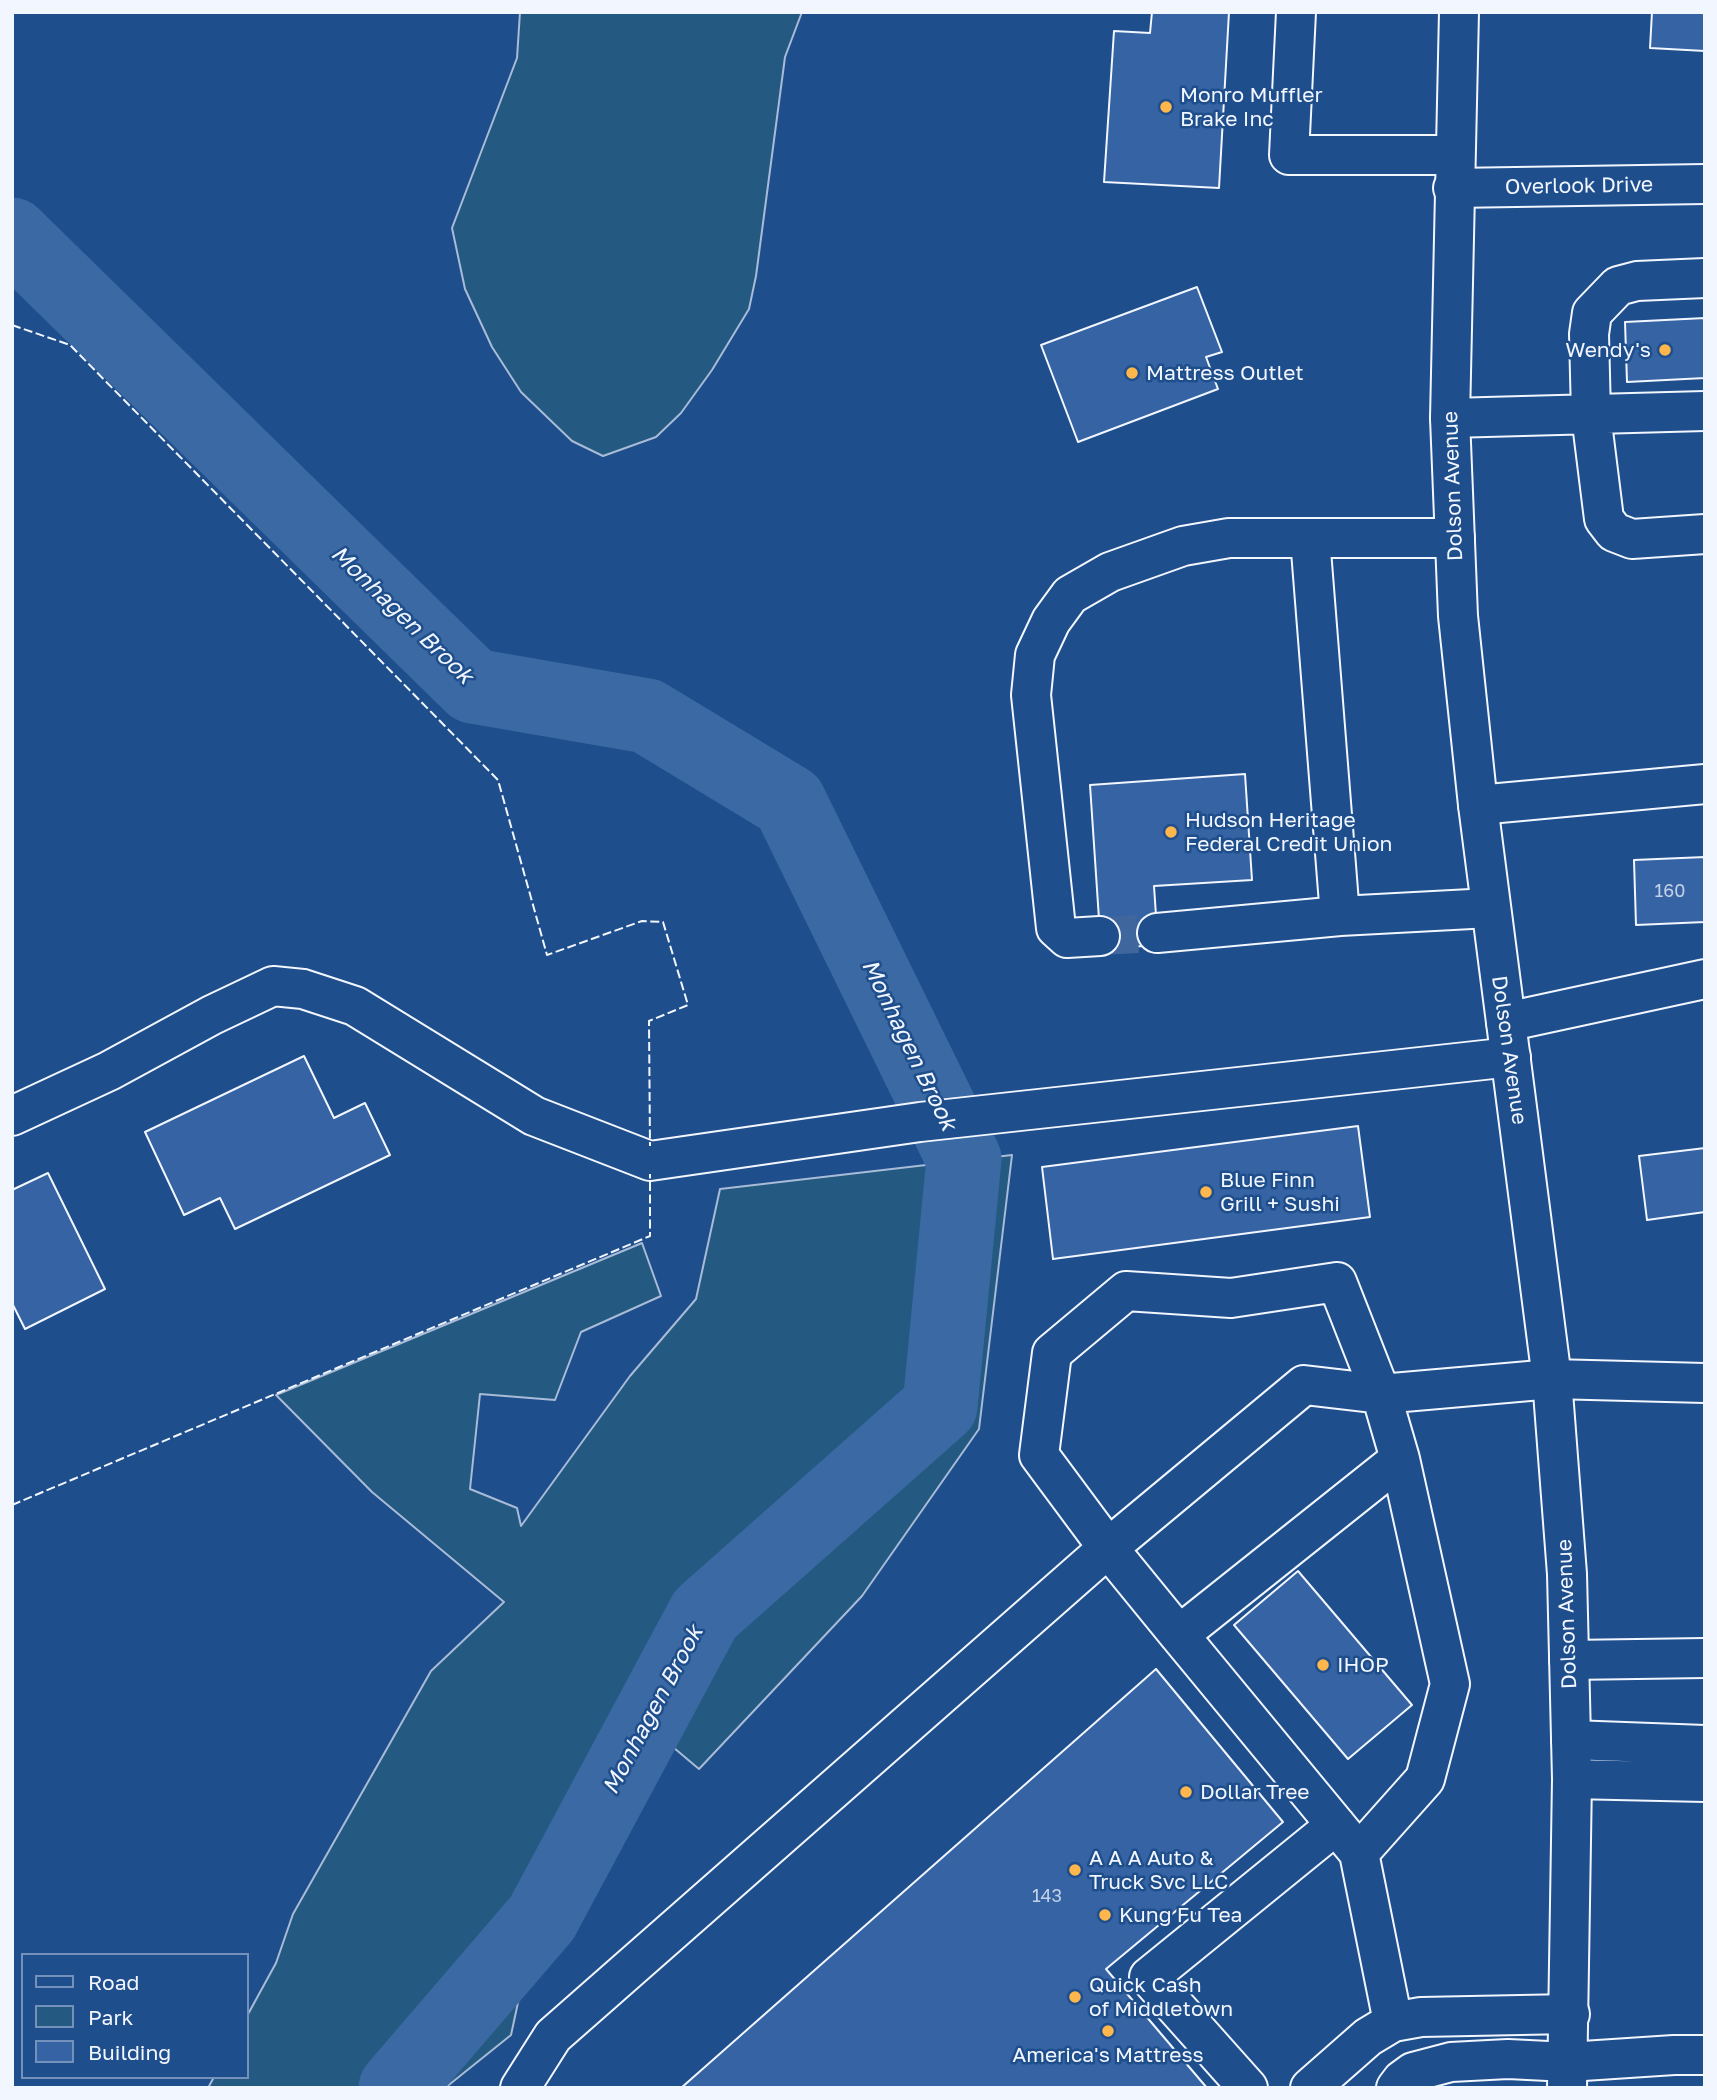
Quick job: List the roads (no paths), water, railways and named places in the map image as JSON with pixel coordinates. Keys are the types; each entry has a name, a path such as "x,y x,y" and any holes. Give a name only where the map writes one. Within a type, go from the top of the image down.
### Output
{"main road":[{"name":"Overlook Drive","path":"1296,12 1289,155 1454,171 1705,184"},
{"name":"Dolson Avenue","path":"1459,12 1450,418 1458,616 1490,908 1552,1379 1567,1574 1572,1779 1568,2075"},
{"path":"1705,278 1637,281 1618,285 1592,313 1589,334 1591,415 1604,519 1614,532 1632,539 1705,534"},
{"path":"1450,418 1705,411"},
{"path":"1100,936 1067,937 1056,928 1031,695 1035,654 1051,621 1070,595 1110,572 1184,547 1229,538 1455,538"},
{"path":"1310,538 1340,916"},
{"path":"1478,805 1705,784"},
{"path":"1157,933 1340,916 1490,908"},
{"path":"12,1116 109,1071 212,1015 273,986 303,989 355,1006 534,1116 650,1161 920,1122 989,1116 1508,1040 1705,979"},
{"path":"1248,2088 1149,1977 1347,1839 1425,1779 1450,1684 1400,1459 1381,1394 1337,1282 1231,1298 1126,1292 1052,1353 1039,1455 1108,1548 1347,1839 1393,2022"},
{"path":"520,2088 553,2036 1108,1548 1304,1385 1381,1394 1552,1379 1705,1383"},
{"path":"1179,1635 1400,1459"},
{"path":"1569,1660 1705,1658"},
{"path":"1571,1740 1705,1745"},
{"path":"1572,1779 1705,1782"},
{"path":"1310,2088 1368,2037 1393,2022 1421,2017 1570,2014"},
{"path":"1396,2088 1413,2072 1451,2062 1508,2059 1568,2075 1674,2055 1705,2055"}],"waterway":[{"name":"Monhagen Brook","path":"12,235 473,686 647,716 789,802 964,1159 940,1406 705,1614 542,1918 396,2088"}],"tunnel":[{"path":"1100,936 1157,933"}],"place":[{"name":"Monro Muffler Brake Inc","path":"1166,107"},
{"name":"Wendy's","path":"1665,350"},
{"name":"Mattress Outlet","path":"1132,373"},
{"name":"Hudson Heritage Federal Credit Union","path":"1171,832"},
{"name":"Blue Finn Grill + Sushi","path":"1206,1192"},
{"name":"IHOP","path":"1323,1665"},
{"name":"Dollar Tree","path":"1186,1792"},
{"name":"A A A Auto & Truck Svc LLC","path":"1075,1870"},
{"name":"Kung Fu Tea","path":"1105,1915"},
{"name":"Quick Cash of Middletown","path":"1075,1997"},
{"name":"America's Mattress","path":"1108,2031"}]}
